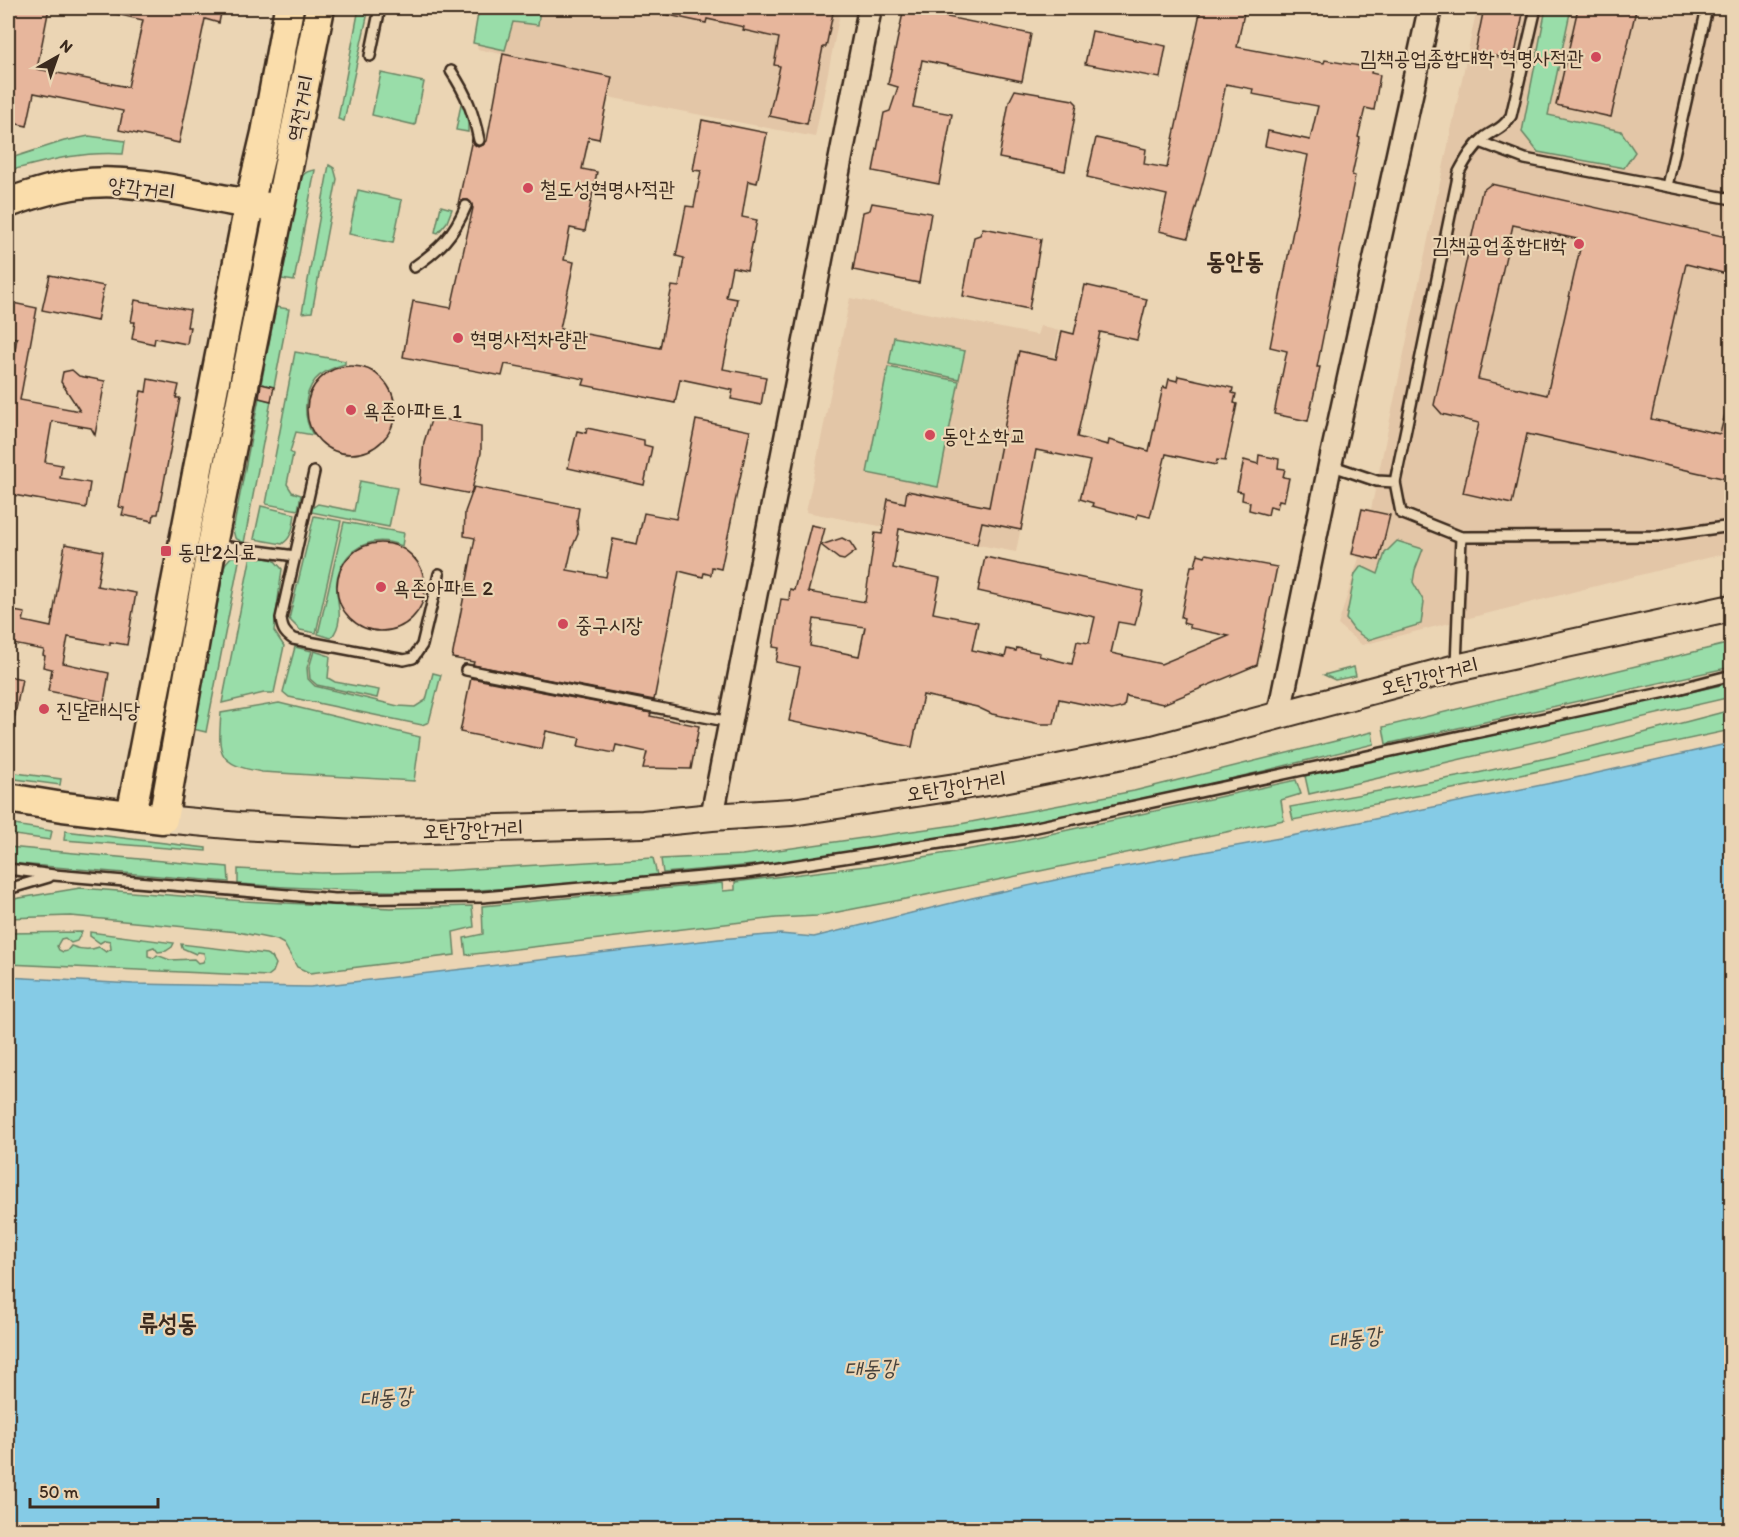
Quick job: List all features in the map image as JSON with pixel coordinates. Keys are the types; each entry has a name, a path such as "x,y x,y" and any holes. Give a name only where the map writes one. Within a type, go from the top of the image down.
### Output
{"main road":[{"name":"역전거리","path":"131,815 289,8"},
{"name":"역전거리","path":"164,819 212,545 320,8"},
{"name":"양각거리","path":"8,203 50,190 79,184 100,183 140,185 279,209"},
{"name":"오탄강안거리","path":"164,819 239,826 359,832 643,824 712,817 792,813 988,782 1153,749 1456,668 1731,608"},
{"path":"8,798 164,819"}],"street":[{"path":"712,817 870,8"},
{"path":"1279,714 1330,465 1430,8"}],"lane":[{"path":"370,56 380,8"},
{"path":"1536,8 1511,116 1502,128 1472,150 1459,172 1395,482 1401,513 1461,537 1660,536 1731,526"},
{"path":"1667,186 1707,8"},
{"path":"452,71 466,93 472,108 479,140"},
{"path":"1480,142 1525,159 1731,199"},
{"path":"414,267 437,251 460,219 466,206"},
{"path":"1330,465 1377,481 1395,482"},
{"path":"314,472 281,618 282,628 286,635 293,639 404,660 413,658 422,645 438,574"},
{"path":"1456,668 1461,537"},
{"path":"212,545 295,556"},
{"path":"466,670 730,722"},
{"path":"8,869 335,899 483,897 746,873 1017,831 1666,692 1731,675"},
{"path":"8,889 54,875"}],"shaded area":[{"path":"485,8 841,8 815,137 608,97 611,77 477,49"},
{"name":"김책공업종합대학","path":"1477,8 1731,8 1731,552 1362,645 1338,625 1359,558 1350,555 1361,507 1371,509"},
{"name":"동안소학교","path":"850,298 1037,335 1040,326 1059,331 1016,552 806,512"}],"green space":[{"path":"359,8 369,8 344,121 338,119"},
{"path":"479,8 540,8 538,25 513,22 505,50 473,43"},
{"path":"1546,8 1571,8 1548,115 1621,131 1635,152 1624,168 1538,152 1522,132"},
{"path":"381,73 424,82 415,125 372,115"},
{"path":"461,104 464,105 468,118 468,132 456,130"},
{"path":"89,136 125,141 123,154 78,155 8,171 8,159 64,141"},
{"path":"329,165 334,168 337,179 312,312 302,313"},
{"path":"315,170 294,281 281,279 300,181 306,173"},
{"path":"358,190 402,200 393,243 349,234"},
{"path":"441,206 452,209 447,222 438,233 435,232"},
{"path":"276,307 289,309 274,387 261,384"},
{"path":"894,337 965,351 959,379 889,364"},
{"path":"295,352 345,361 345,364 318,377 308,393 306,415 313,435 296,432 290,452 293,454 287,484 292,492 301,495 298,510 266,504"},
{"path":"888,367 959,381 938,487 867,473"},
{"path":"259,398 271,401 244,543 235,538 233,530"},
{"path":"360,481 397,488 389,527 311,512 312,508 318,504 354,511"},
{"path":"261,506 295,514 290,535 282,544 254,539"},
{"path":"314,516 341,521 316,633 300,630 289,619"},
{"path":"344,522 404,533 402,546 384,541 370,542 359,547 347,557 337,577 339,622 331,638 318,634"},
{"path":"1397,541 1423,549 1413,582 1424,602 1421,624 1368,640 1354,630 1346,619 1355,574 1361,566 1378,574 1385,553"},
{"path":"251,555 274,560 282,569 274,631 284,646 274,693 264,693 222,703"},
{"path":"240,556 206,732 193,729 225,564 231,557"},
{"path":"1731,643 1731,667 1386,744 1383,727"},
{"path":"295,647 312,651 307,668 308,679 315,686 398,706 415,707 426,700 433,673 441,675 429,722 422,725 289,697 283,692"},
{"path":"314,651 330,656 328,678 335,682 379,690 377,698 317,685 310,679 309,668"},
{"path":"1354,667 1356,676 1335,680 1324,675"},
{"path":"1731,683 1731,697 1309,794 1305,776"},
{"path":"279,703 420,737 414,781 262,772 228,761 221,748 221,713"},
{"path":"1731,710 1731,730 1473,785 1293,820 1290,807 1473,774 1556,756"},
{"path":"1372,732 1374,744 1206,785 1022,824 778,863 663,873 661,859 742,855 955,825 1134,791"},
{"path":"8,772 61,779 60,785 8,778"},
{"path":"1296,780 1301,794 1281,800 1284,820 817,916 776,918 466,955 464,938 483,934 482,906 722,883 723,891 735,890 735,882 882,864 1018,841"},
{"path":"8,824 52,831 50,840 8,834"},
{"path":"65,831 206,848 206,851 64,840"},
{"path":"8,847 228,867 229,882 8,863"},
{"path":"653,858 657,875 518,888 400,891 238,884 238,869 321,873 440,871"},
{"path":"80,888 244,901 391,908 472,906 474,927 453,932 455,955 310,973 297,967 284,944 277,940 238,932 71,916 8,918 8,900"},
{"path":"82,932 77,941 71,943 65,938 61,939 57,946 59,950 67,951 71,946 85,949 99,947 106,952 111,949 110,941 105,940 100,943 90,936 90,932 174,943 166,951 158,952 154,947 148,949 148,956 154,958 157,955 170,960 194,959 198,963 203,962 204,953 196,954 182,948 181,944 266,954 272,957 276,964 273,972 268,976 8,964 8,933"}],"water":[{"name":"대동강","path":"1731,743 1731,1529 8,1529 8,977 133,984 310,987 719,939 780,934 814,937 972,898 1088,873 1291,836 1566,780"}],"building":[{"path":"8,8 49,8 37,69 128,87 143,20 111,13 112,8 222,8 219,23 205,19 179,143 119,130 123,111 34,93 27,126 8,122"},
{"path":"663,8 834,8 826,47 823,47 807,124 769,116 780,66 774,65 779,38 707,19 706,23 663,14"},
{"path":"904,8 933,8 932,14 1031,34 1022,81 922,60 913,107 952,114 939,184 873,171 884,113 890,111 898,87 888,84"},
{"path":"1201,8 1245,8 1237,47 1324,63 1325,60 1372,68 1371,73 1380,75 1374,110 1365,108 1358,137 1360,138 1352,175 1355,176 1308,421 1274,414 1287,351 1270,347 1308,155 1265,146 1268,131 1310,140 1318,106 1252,94 1253,89 1226,84 1214,141 1188,238 1159,231 1167,195 1087,177 1096,138 1146,149 1144,164 1167,168"},
{"path":"1484,8 1524,8 1514,60 1475,52"},
{"name":"김책공업종합대학 혁명사적관","path":"1578,8 1636,10 1611,117 1556,105"},
{"path":"1092,31 1166,46 1160,78 1085,64"},
{"path":"503,54 612,77 599,139 589,137 582,169 597,172 585,231 570,228 564,260 574,262 560,329 660,348 672,286 679,287 684,258 676,256 686,206 694,207 701,171 693,170 702,120 767,133 757,183 748,181 742,217 757,220 747,270 732,267 726,297 737,299 723,369 766,377 761,405 731,399 733,390 680,379 675,403 583,385 585,379 505,364 502,376 403,357 413,301 451,308 473,208 468,200 463,200 458,204 472,139 478,147 487,141"},
{"path":"1015,90 1073,100 1077,104 1065,171 999,158 1009,102"},
{"path":"1491,184 1731,238 1731,275 1686,264 1651,419 1720,434 1726,410 1731,410 1731,480 1527,434 1512,504 1463,493 1479,423 1442,414 1434,405 1482,191","holes":["1513,225 1582,240 1547,395 1478,379"]},
{"path":"872,203 931,213 919,283 853,270 863,212 870,210"},
{"path":"983,228 1041,239 1029,309 963,296 974,237 980,235"},
{"path":"50,275 104,286 97,321 42,310"},
{"path":"1085,285 1147,299 1137,340 1100,332 1077,437 1108,445 1109,440 1149,451 1163,387 1167,388 1169,379 1177,381 1178,376 1233,388 1232,393 1236,394 1234,403 1237,404 1225,461 1217,460 1216,465 1166,454 1150,517 1138,514 1137,518 1092,506 1093,503 1080,499 1090,461 1036,450 1021,530 982,522 977,544 899,529 893,568 940,578 933,613 978,622 972,650 1005,657 1007,649 1016,651 1017,648 1072,664 1077,641 1089,643 1095,617 978,591 985,557 1143,591 1135,625 1118,622 1111,653 1161,664 1229,636 1190,628 1190,625 1183,623 1184,618 1181,617 1191,566 1195,566 1198,554 1277,567 1257,665 1163,704 1126,696 1124,707 1112,710 1059,699 1054,724 1040,724 992,714 977,707 923,695 912,747 789,721 800,667 776,662 779,648 773,647 781,599 789,600 790,589 794,590 811,525 825,528 808,592 865,602 875,533 882,534 888,499 905,503 907,491 989,507 1019,351 1056,359 1062,331 1074,334","holes":["814,619 865,627 859,656 810,646"]},
{"path":"135,300 190,310 187,344 155,338 154,344 132,339 135,322 131,322"},
{"path":"8,302 37,308 20,400 80,411 61,382 63,372 72,370 79,376 105,381 95,435 91,428 52,421 45,462 62,465 60,478 90,483 86,508 8,494 8,390 17,338 8,337"},
{"name":"욕존아파트 1","path":"351,366 368,370 382,379 391,393 395,410 391,427 382,441 368,450 351,454 334,450 320,441 311,427 307,410 311,393 320,379 334,370"},
{"path":"148,379 179,385 176,398 180,398 158,514 154,514 153,521 122,515 124,508 119,507 141,391 146,392"},
{"path":"261,384 274,387 271,401 259,398"},
{"path":"432,417 481,426 481,453 471,494 420,484 424,442"},
{"path":"696,420 750,431 721,569 712,567 711,575 704,573 703,577 679,571 654,700 473,665 474,662 452,658 475,538 464,536 465,512 474,487 579,508 578,534 567,570 606,577 613,539 637,544 644,513 676,519"},
{"path":"587,428 644,440 644,445 652,447 644,485 568,468 577,431 586,433"},
{"path":"1259,455 1279,459 1278,468 1285,469 1283,477 1289,478 1284,501 1279,500 1277,508 1270,506 1268,515 1249,510 1250,502 1242,500 1243,492 1237,491 1244,460 1258,464"},
{"path":"1362,509 1390,515 1379,560 1352,554"},
{"path":"842,538 850,542 856,551 844,560 839,559 821,545"},
{"name":"욕존아파트 2","path":"381,543 398,547 412,556 421,570 425,587 421,604 412,618 398,627 381,631 364,627 350,618 341,604 337,587 341,570 350,556 364,547"},
{"path":"65,544 103,551 97,586 136,593 127,645 110,642 110,645 68,637 63,663 109,673 104,702 48,691 52,669 43,667 44,650 8,643 8,610 25,613 23,621 51,627"},
{"path":"8,676 22,679 14,720 8,719"},
{"path":"471,678 651,713 650,716 699,726 691,769 643,768 647,752 616,745 614,753 578,746 580,738 546,731 542,749 460,732"}],"place":[{"name":"김책공업종합대학 혁명사적관","path":"1596,57"},
{"name":"철도성혁명사적관","path":"528,188"},
{"name":"김책공업종합대학","path":"1579,244"},
{"name":"혁명사적차량관","path":"458,338"},
{"name":"욕존아파트 1","path":"351,410"},
{"name":"동안소학교","path":"930,435"},
{"name":"동만2식료","path":"166,551"},
{"name":"욕존아파트 2","path":"381,587"},
{"name":"중구시장","path":"563,624"},
{"name":"진달래식당","path":"44,709"}],"district":[{"name":"동안동","path":"1235,260"},
{"name":"류성동","path":"168,1322"}]}
